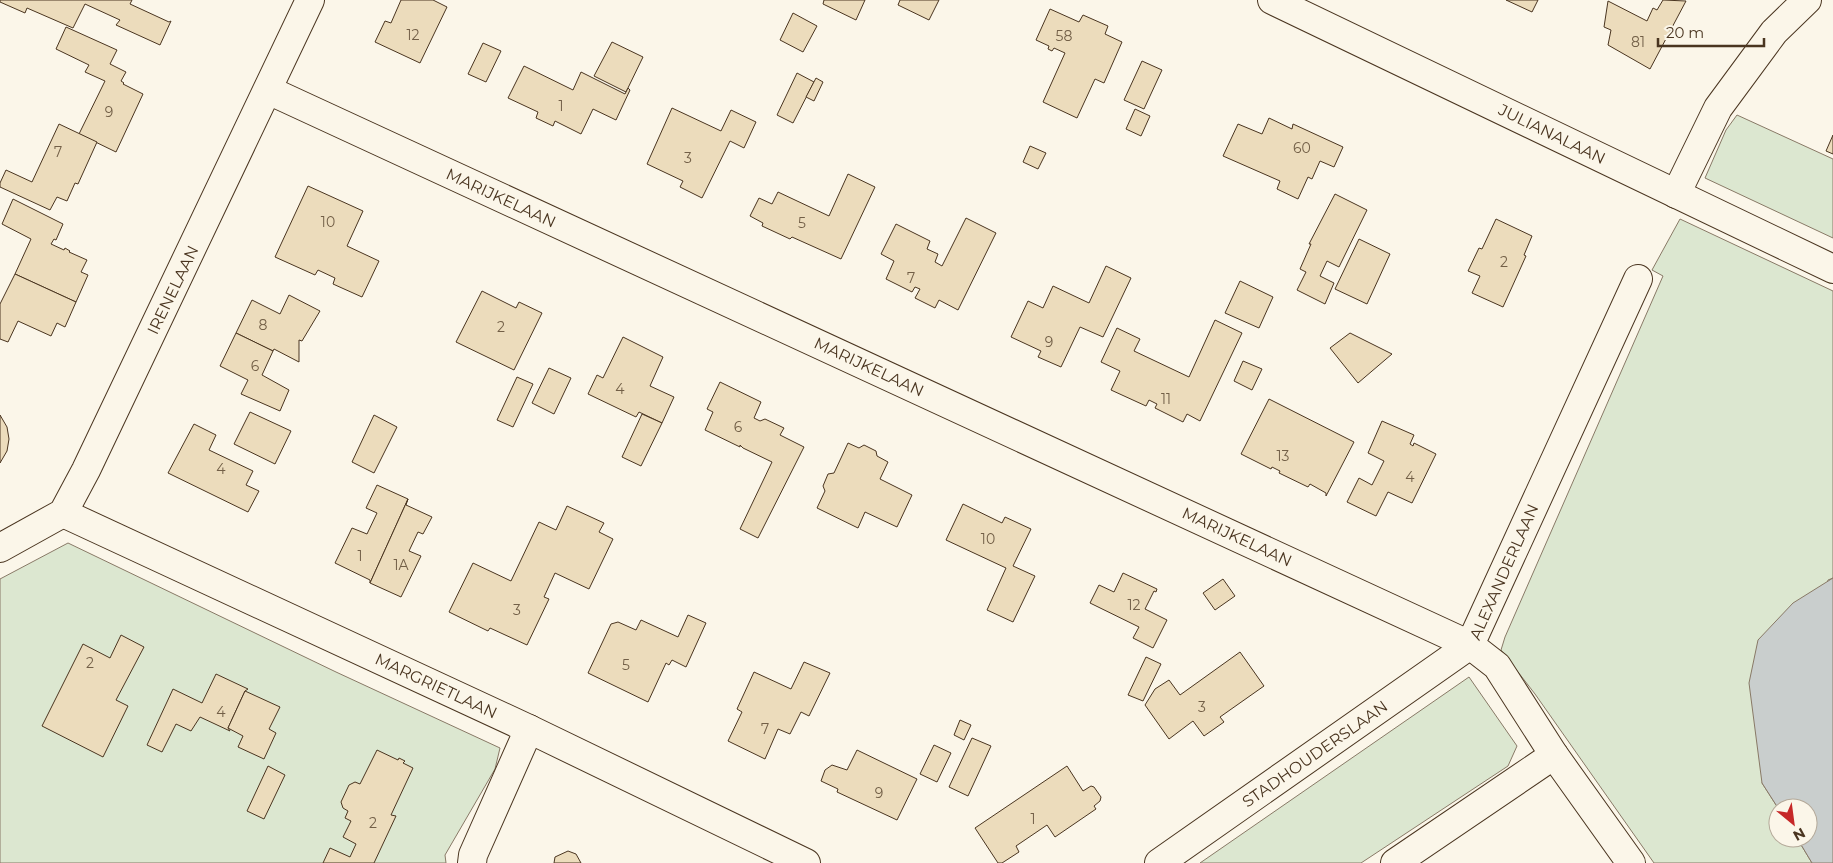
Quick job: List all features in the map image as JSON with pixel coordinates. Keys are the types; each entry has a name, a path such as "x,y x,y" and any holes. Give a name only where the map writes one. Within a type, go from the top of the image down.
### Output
{"street":[{"name":"IRENELAAN","path":"63,513 86,470 310,0"},
{"name":"JULIANALAAN","path":"1272,0 1833,268"},
{"path":"1676,194 1718,108 1774,32 1807,0"},
{"name":"MARIJKELAAN","path":"268,90 1470,645"},
{"name":"ALEXANDERLAAN","path":"1630,863 1554,755 1497,666 1470,645 1638,279"},
{"path":"0,548 63,513"},
{"name":"MARGRIETLAAN","path":"63,513 529,729 806,863"},
{"name":"STADHOUDERSLAAN","path":"1159,863 1470,645"},
{"path":"472,863 472,855 529,729"},
{"path":"1395,863 1554,755"}],"green space":[{"path":"1737,115 1833,159 1833,238 1705,178 1726,130"},
{"path":"1680,219 1833,291 1833,578 1828,580 1762,783 1772,798 1768,798 1768,848 1803,848 1812,863 1654,863 1535,694 1501,650 1663,276 1652,270"},
{"path":"68,543 336,672 500,748 495,769 445,855 446,863 0,863 0,579"},
{"path":"1469,677 1517,746 1508,766 1361,863 1200,863"}],"shaded area":[{"path":"1833,578 1833,863 1812,863 1803,848 1818,848 1818,798 1772,798 1762,783 1749,683 1758,640 1793,603"}],"building":[{"path":"0,0 132,0 130,4 169,22 171,21 160,45 116,25 120,20 85,4 73,28 27,8 25,13 0,2"},
{"path":"401,0 433,0 447,7 420,63 375,42 385,21 391,23"},
{"path":"824,0 865,0 856,20 823,4"},
{"path":"900,0 939,0 929,20 898,5"},
{"path":"1506,0 1538,0 1532,12"},
{"path":"1663,0 1686,1 1650,69 1608,45 1611,30 1604,27 1608,1 1647,21 1653,8 1657,10"},
{"path":"1050,9 1079,22 1083,15 1108,26 1105,34 1122,42 1104,83 1095,79 1077,118 1043,102 1065,53 1054,48 1052,51 1048,49 1049,46 1036,40"},
{"path":"793,13 817,26 803,52 780,40"},
{"path":"66,27 117,50 110,64 126,72 121,81 123,84 143,94 116,152 79,134 105,81 85,72 89,65 56,49"},
{"path":"612,42 643,57 626,92 594,76"},
{"path":"483,43 501,51 486,82 468,74"},
{"path":"1142,61 1162,70 1144,109 1124,100"},
{"path":"524,66 573,90 581,72 625,94 628,88 630,90 616,120 593,109 581,134 555,121 553,126 536,118 538,112 508,98"},
{"path":"797,73 814,82 793,123 777,115"},
{"path":"816,78 823,82 814,101 806,97"},
{"path":"672,108 721,131 731,110 756,122 744,148 730,141 702,198 680,187 683,181 647,164"},
{"path":"1135,109 1150,116 1141,136 1126,129"},
{"path":"1269,118 1292,129 1293,124 1343,147 1334,167 1320,161 1312,179 1308,177 1298,199 1277,189 1280,181 1223,156 1238,124 1262,134"},
{"path":"59,124 97,142 78,184 75,183 67,201 57,197 50,210 0,187 0,183 6,170 32,182"},
{"path":"1833,135 1833,154 1826,151"},
{"path":"1030,146 1046,153 1038,169 1023,162"},
{"path":"848,174 875,187 841,259 762,226 763,223 750,216 759,198 772,204 778,192 829,216"},
{"path":"308,186 363,211 347,246 379,261 362,297 333,284 335,278 318,270 315,275 275,257"},
{"path":"1335,194 1367,210 1339,267 1327,261 1320,276 1334,283 1325,304 1297,290 1306,272 1300,269 1311,244 1309,244"},
{"path":"13,199 63,224 56,240 54,239 51,244 64,250 65,248 69,252 87,260 81,272 88,275 76,302 15,274 31,239 2,224"},
{"path":"966,218 996,233 958,310 939,300 935,308 915,298 920,289 915,287 912,292 886,279 894,261 881,254 896,224 930,241 927,249 938,254 935,262 942,266"},
{"path":"1496,219 1532,236 1524,255 1526,256 1503,307 1472,293 1480,276 1468,271 1479,248 1482,249"},
{"path":"1359,239 1390,254 1367,304 1335,289"},
{"path":"1106,266 1131,278 1103,337 1080,327 1061,367 1038,357 1041,351 1011,337 1028,301 1043,308 1053,286 1089,303"},
{"path":"15,274 76,302 65,327 57,323 51,336 18,321 8,342 0,339 0,304"},
{"path":"1240,281 1273,297 1259,328 1225,313"},
{"path":"482,291 516,308 519,302 542,313 514,370 456,342"},
{"path":"289,295 320,311 302,341 299,340 299,362 236,333 252,300 280,314"},
{"path":"1215,320 1242,333 1200,421 1187,414 1183,422 1155,408 1157,404 1149,400 1146,406 1111,390 1120,371 1101,362 1117,328 1140,339 1134,351 1189,377"},
{"path":"236,333 273,351 262,375 289,390 280,411 241,394 248,380 220,366"},
{"path":"1350,333 1392,354 1358,383 1330,348"},
{"path":"623,337 663,357 650,386 674,397 662,423 639,412 636,417 588,394 597,375 603,378"},
{"path":"1243,361 1262,369 1252,390 1234,381"},
{"path":"549,368 571,378 554,414 532,403"},
{"path":"517,377 533,384 513,427 497,420"},
{"path":"720,382 761,402 754,418 760,421 765,419 784,428 780,435 804,447 758,538 740,529 772,462 740,445 740,447 705,430 713,412 707,409"},
{"path":"1269,399 1354,442 1326,496 1326,493 1310,484 1308,487 1279,473 1280,471 1272,467 1271,469 1241,454"},
{"path":"250,412 291,431 275,464 234,444"},
{"path":"642,414 662,423 641,466 622,457"},
{"path":"0,415 7,427 9,439 7,451 0,463"},
{"path":"374,415 397,427 374,473 352,462"},
{"path":"1382,421 1414,435 1410,444 1413,446 1414,443 1436,454 1412,503 1388,492 1376,516 1347,502 1359,478 1372,485 1384,461 1368,453"},
{"path":"194,424 216,435 209,450 253,471 246,485 259,491 248,512 168,473"},
{"path":"848,443 859,448 864,445 876,451 877,456 888,462 880,479 912,495 897,527 865,512 858,528 817,508 825,491 823,486 828,474 834,473"},
{"path":"377,485 408,499 370,583 370,580 335,563 352,528 367,534 377,513 366,508"},
{"path":"408,499 406,505 432,517 423,534 418,532 409,551 421,556 401,597 370,583"},
{"path":"963,504 1002,523 1005,517 1031,529 1013,566 1035,576 1013,622 987,610 1006,568 946,540"},
{"path":"567,506 604,523 599,532 613,539 589,589 555,573 544,597 549,599 527,645 490,628 488,631 449,612 473,563 511,581 539,522 556,530"},
{"path":"1123,573 1157,589 1156,592 1154,591 1145,609 1167,620 1153,648 1133,638 1139,627 1090,603 1099,585 1114,592"},
{"path":"1223,579 1235,596 1215,610 1203,593"},
{"path":"688,615 706,623 686,667 672,660 669,665 666,663 648,702 588,673 611,624 618,622 636,630 641,620 678,637"},
{"path":"121,635 144,647 116,700 128,706 103,757 42,726 83,644 110,658"},
{"path":"1240,652 1264,686 1220,717 1224,722 1204,736 1193,721 1169,739 1145,705 1155,689 1169,680 1180,695"},
{"path":"1146,657 1161,664 1143,701 1128,695"},
{"path":"804,662 830,673 809,716 801,712 790,734 778,729 765,759 728,741 742,712 737,709 754,672 791,689"},
{"path":"216,674 248,689 245,691 228,728 230,731 200,717 191,731 176,724 162,752 147,745 173,689 202,703"},
{"path":"245,691 280,707 269,729 276,733 264,759 238,747 243,736 228,728"},
{"path":"960,720 971,725 964,740 954,735"},
{"path":"972,738 991,746 968,796 949,787"},
{"path":"934,745 951,753 937,782 920,774"},
{"path":"377,750 398,760 399,758 405,761 403,763 413,768 391,815 396,816 374,863 323,863 330,848 350,857 356,844 343,837 351,821 345,818 348,811 343,808 341,802 349,785 355,782 360,784"},
{"path":"857,750 917,779 897,820 837,792 838,789 821,781 825,770 832,765 847,770"},
{"path":"268,766 285,775 264,819 247,811"},
{"path":"1067,766 1083,791 1091,786 1094,787 1101,797 1100,801 1094,806 1096,809 1055,837 1047,825 1016,846 1019,852 1002,863 998,863 975,828"},
{"path":"568,851 576,854 581,863 554,863 555,857"}]}
